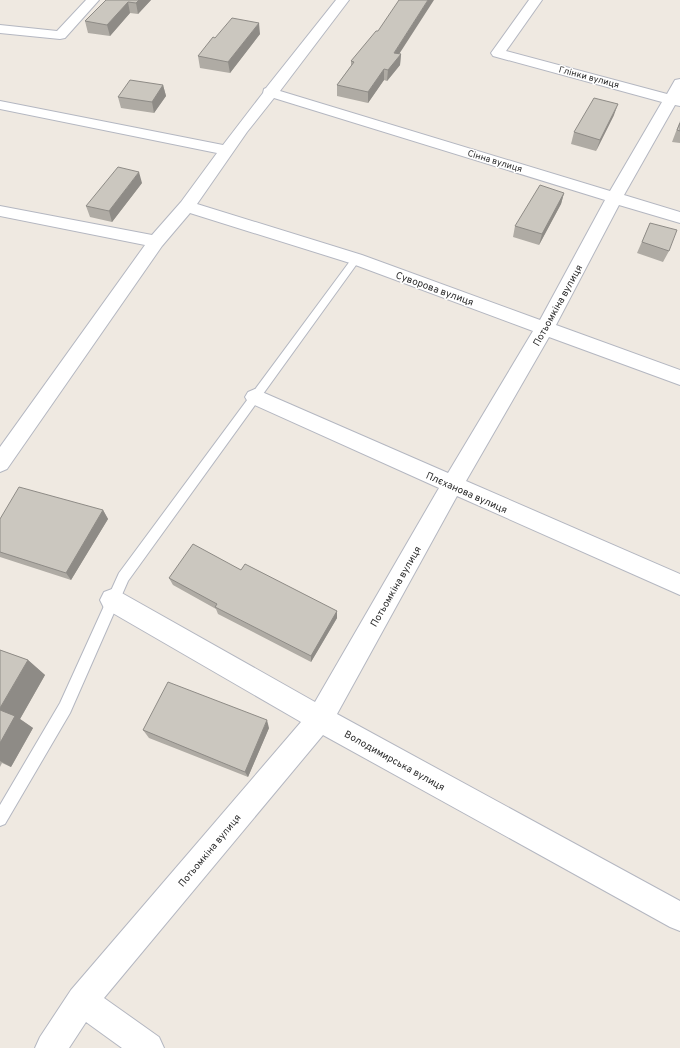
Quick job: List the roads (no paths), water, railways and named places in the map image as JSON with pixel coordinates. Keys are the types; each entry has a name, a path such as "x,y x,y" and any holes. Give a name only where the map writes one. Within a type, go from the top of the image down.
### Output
{"street":[{"path":"0,30 60,35 93,0"},
{"path":"0,463 156,242 187,206 269,92 343,0"},
{"name":"Глінки вулиця","path":"536,0 498,53 677,95"},
{"name":"Сінна вулиця","path":"269,92 680,218"},
{"name":"Потьомкіна вулиця","path":"51,1048 82,1001 320,719 452,486 545,328 615,197 677,95"},
{"path":"0,105 226,150"},
{"name":"Суворова вулиця","path":"187,206 356,259 680,378"},
{"path":"0,211 156,242"},
{"name":"Плєханова вулиця","path":"254,397 452,486 680,585"},
{"name":"Володимирська вулиця","path":"112,600 320,719 680,916"},
{"path":"82,1001 148,1048"}],"lane":[{"path":"0,819 65,708 122,577 356,259"}]}
